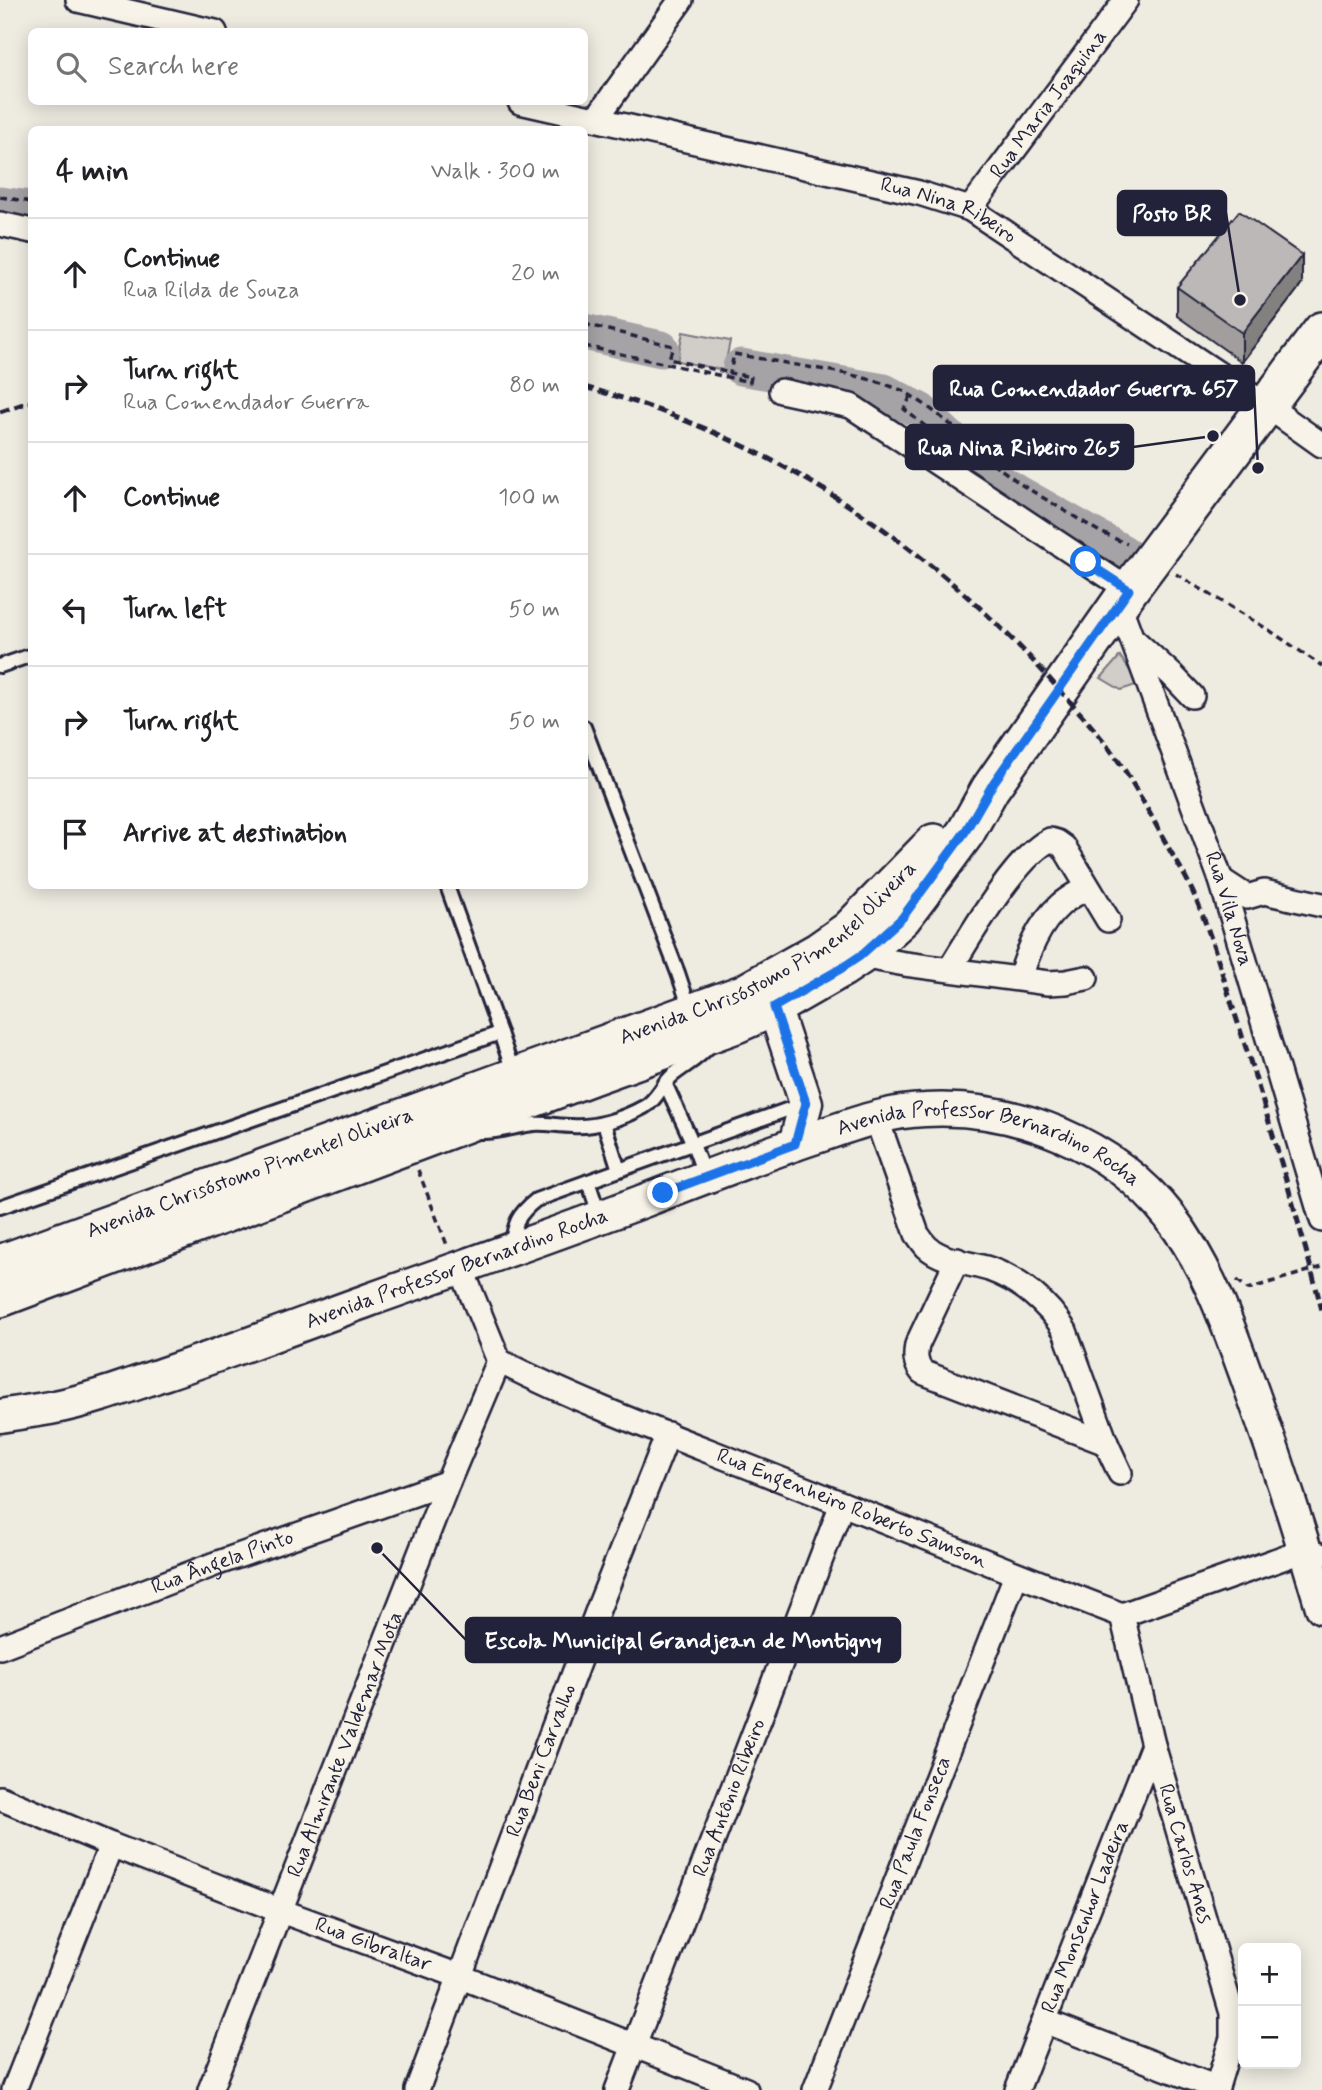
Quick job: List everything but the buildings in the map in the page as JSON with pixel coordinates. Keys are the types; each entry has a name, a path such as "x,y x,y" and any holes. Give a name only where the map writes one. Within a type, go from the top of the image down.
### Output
{"main road":[{"path":"990,789 1139,577 1322,331"},
{"name":"Avenida Chrisóstomo Pimentel Oliveira","path":"0,1298 459,1126 705,1021 842,968 860,956 902,918 965,832 990,789"},
{"name":"Avenida Chrisóstomo Pimentel Oliveira","path":"759,1000 849,930 951,823 990,789"},
{"path":"759,1000 806,1103 833,1122 862,1122"},
{"name":"Avenida Chrisóstomo Pimentel Oliveira","path":"0,1264 515,1077 705,1021"},
{"path":"795,1144 806,1103"},
{"name":"Avenida Professor Bernardino Rocha","path":"0,1416 52,1408 106,1394 239,1349 795,1144 862,1122 898,1112 927,1109 991,1113 1035,1124 1079,1142 1120,1168 1145,1189 1170,1217 1198,1259 1224,1312 1314,1553 1322,1607"}],"street":[{"path":"78,0 198,28"},
{"path":"596,119 681,0"},
{"name":"Rua Maria Joaquina","path":"970,209 1126,0"},
{"name":"Rua Nina Ribeiro","path":"533,105 919,192 970,209 1322,444"},
{"path":"0,224 28,230"},
{"path":"781,391 851,407 1139,577"},
{"name":"Rua Vila Nova","path":"1139,577 1132,639 1221,880 1322,1220"},
{"path":"1132,639 1192,696"},
{"path":"950,969 1004,888 1032,852 1050,840 1064,847 1108,920"},
{"path":"1221,880 1247,897 1264,892 1322,905"},
{"path":"1020,978 1029,950 1042,926 1059,905 1087,887"},
{"path":"860,956 1048,983 1086,978"},
{"path":"862,1122 917,1234 928,1248 992,1270 1014,1281 1056,1315 1065,1331 1106,1443 1120,1473"},
{"path":"957,1260 917,1345 915,1356 922,1372 1106,1443"},
{"path":"458,1269 499,1361"},
{"name":"Rua Engenheiro Roberto Samson","path":"499,1361 523,1374 668,1434 1122,1615"},
{"name":"Rua Almirante Valdemar Mota","path":"210,2090 448,1482 499,1361"},
{"name":"Rua Beni Carvalho","path":"417,2090 599,1607 668,1434"},
{"name":"Rua Ângela Pinto","path":"0,1647 215,1564 448,1482"},
{"name":"Rua Antônio Ribeiro","path":"617,2090 842,1504"},
{"path":"1122,1615 1314,1553"},
{"name":"Rua Paula Fonseca","path":"815,2090 1016,1575"},
{"name":"Rua Carlos Anes","path":"1122,1615 1153,1745 1232,2013 1232,2038 1216,2089"},
{"name":"Rua Monsenhor Ladeira","path":"1017,2090 1153,1745"},
{"name":"Rua Gibraltar","path":"0,1798 111,1845 459,1976 746,2090"},
{"path":"14,2090 111,1845"},
{"path":"1044,2021 1216,2089"}],"lane":[{"path":"0,666 28,656"},
{"path":"459,1126 482,1132 534,1124 587,1126 604,1123 646,1106 674,1073 702,1055 705,1021 678,973 588,737"},
{"path":"448,889 515,1077"},
{"path":"0,1207 500,1033"},
{"path":"665,1083 705,1177"},
{"path":"510,1250 520,1213 536,1200 806,1103"},
{"path":"604,1123 619,1170"},
{"path":"588,1181 601,1217"}],"path":[{"path":"0,197 28,201"},
{"path":"588,325 673,346 668,359 730,373"},
{"path":"904,410 911,397"},
{"path":"1139,577 1269,630 1322,666"},
{"path":"408,1145 458,1269"},
{"path":"1207,1279 1234,1277 1248,1289 1322,1267"}],"shaded area":[{"path":"683,332 730,341 724,370 677,361"},
{"path":"1120,656 1139,684 1121,690 1101,678"}],"waterway":[{"path":"0,205 28,208"},
{"path":"588,333 661,349"},
{"path":"741,367 884,392 920,411 994,480 1123,553"}],"railway":[{"path":"588,388 652,408 718,434 781,465 842,501 900,541 955,586 1007,634 1102,739 1142,800 1187,879 1203,916 1270,1125 1322,1310"},
{"path":"0,412 28,402"}],"place":[{"name":"Posto BR","path":"1240,300"},
{"name":"Rua Nina Ribeiro 265","path":"1213,436"},
{"name":"Rua Comendador Guerra 657","path":"1258,468"},
{"name":"Escola Municipal Grandjean de Montigny","path":"377,1548"}],"route":[{"path":"663,1193 795,1144 806,1103 774,1007 860,956 902,918 965,832 994,782 1129,590 1086,562"}]}
